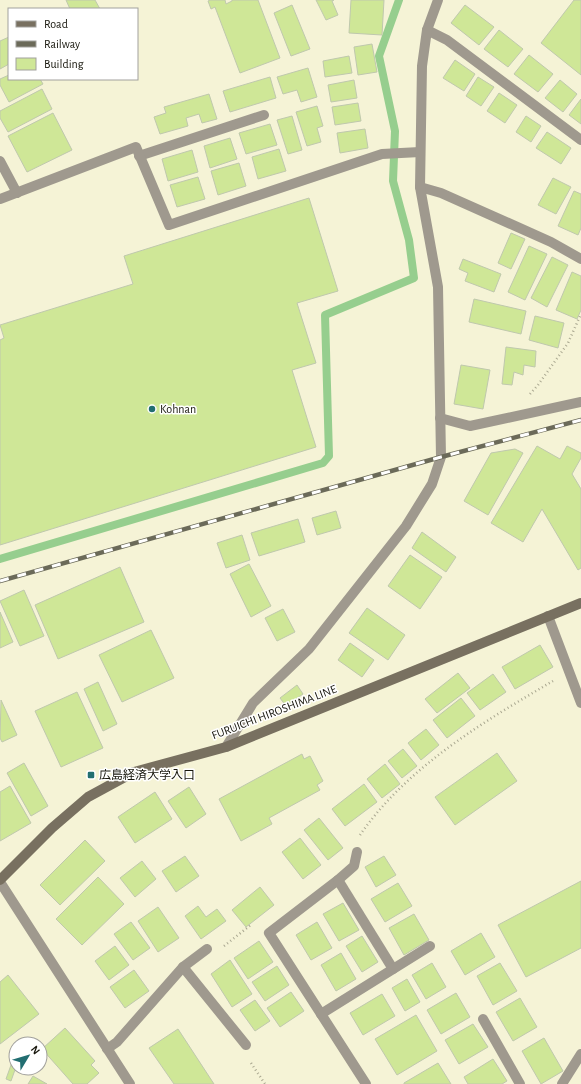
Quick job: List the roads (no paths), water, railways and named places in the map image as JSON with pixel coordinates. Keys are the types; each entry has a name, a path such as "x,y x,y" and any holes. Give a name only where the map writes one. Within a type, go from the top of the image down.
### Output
{"main road":[{"name":"FURUICHI HIROSHIMA LINE","path":"0,881 52,828 88,797 134,772 226,746 581,603"}],"street":[{"path":"226,746 254,703 308,649 406,526 432,484 441,457 438,286 420,187 422,66 427,30 438,0"},
{"path":"427,30 447,40 581,140"},
{"path":"140,156 264,115"},
{"path":"0,199 136,147 168,225 382,154 420,152"},
{"path":"0,161 17,193"},
{"path":"420,187 441,193 538,236 581,259"},
{"path":"440,418 470,426 581,402"},
{"path":"548,616 581,703"},
{"path":"357,852 354,866 269,933 366,1084"},
{"path":"338,880 393,969"},
{"path":"0,881 130,1084"},
{"path":"321,1014 430,946"},
{"path":"107,1049 117,1042 183,967 207,949"},
{"path":"183,967 246,1045"},
{"path":"483,1019 520,1084"},
{"path":"562,1084 581,1054"}],"waterway":[{"path":"0,559 323,463 329,456 325,315 414,278 409,240 393,181 395,131 379,56 399,0"}],"railway":[{"path":"0,581 441,457 581,420"}],"place":[{"name":"Kohnan","path":"152,409"},
{"name":"広島経済大学入口","path":"91,775"}]}
